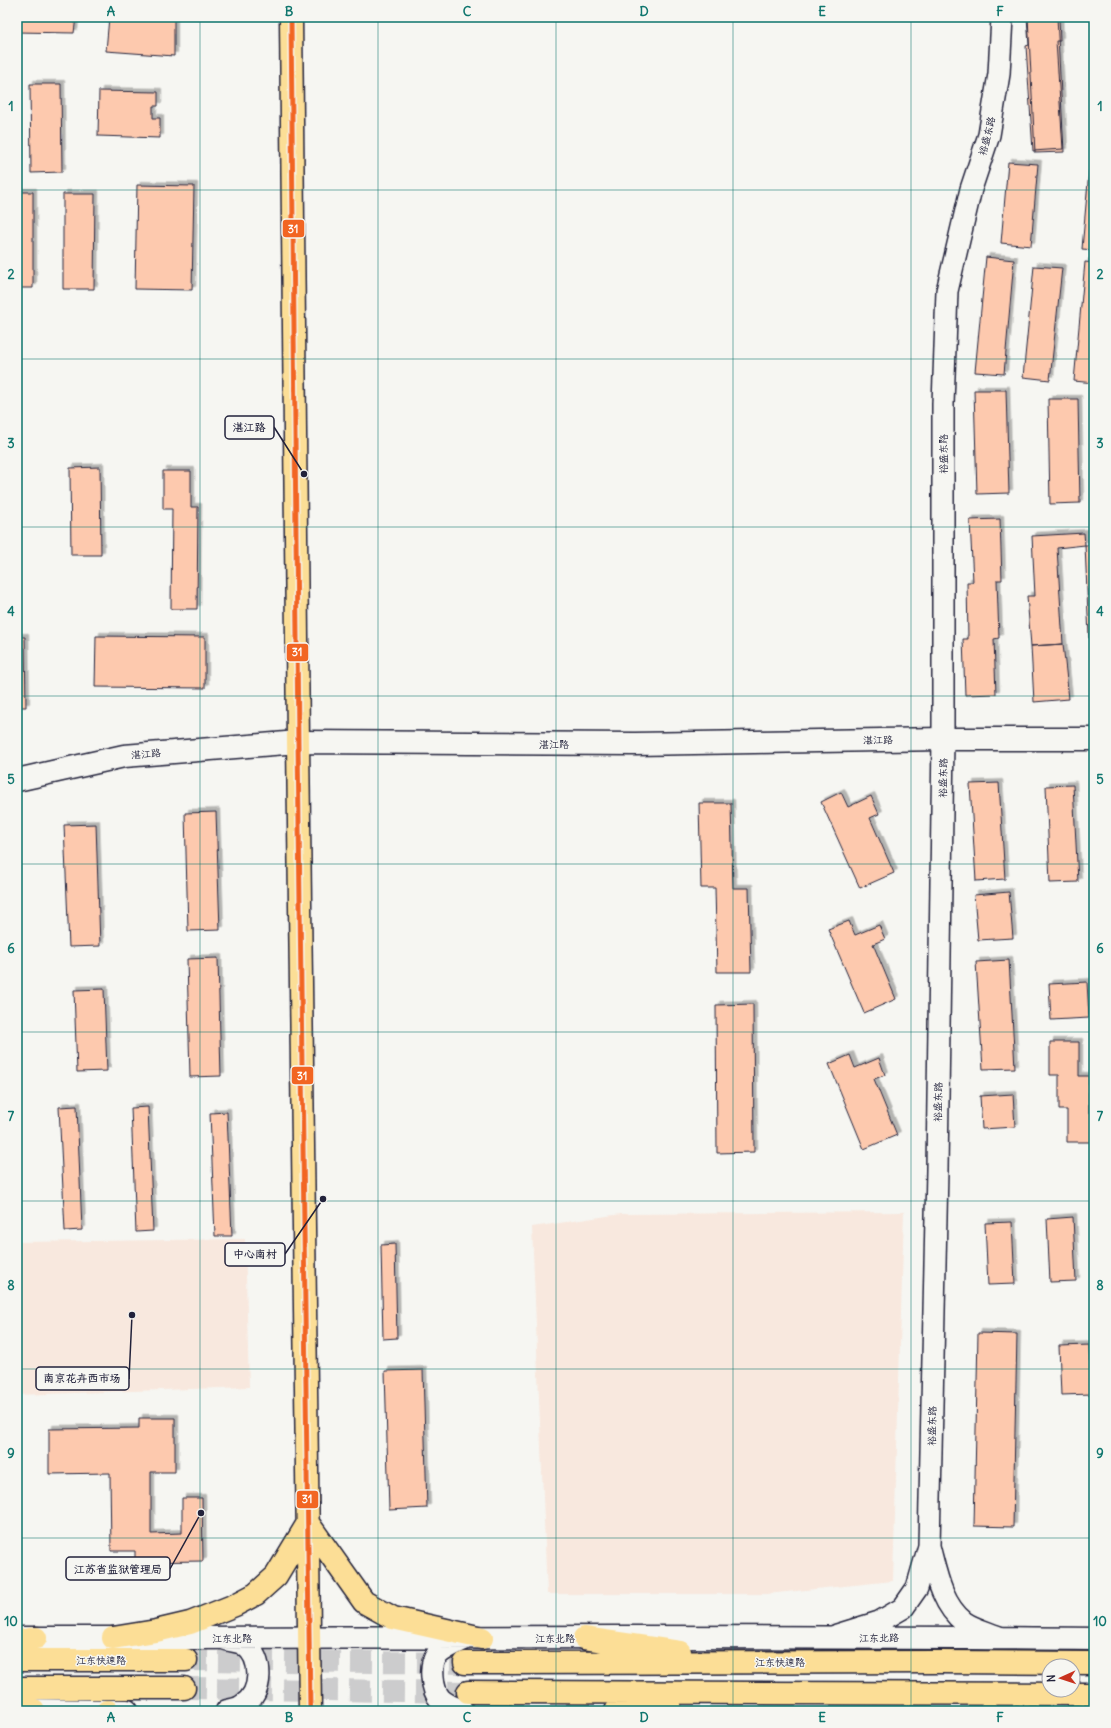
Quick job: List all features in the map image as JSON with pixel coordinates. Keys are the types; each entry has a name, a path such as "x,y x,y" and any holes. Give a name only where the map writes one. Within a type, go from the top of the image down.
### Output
{"main road":[{"path":"291,17 310,1711"},
{"name":"湛江路","path":"17,780 124,756 298,742 635,744 943,739 1094,739"},
{"path":"113,1638 156,1631 190,1623 235,1605 256,1594 276,1576 308,1523"},
{"path":"308,1523 364,1602 393,1618 475,1638"},
{"name":"江东北路","path":"23,1639 310,1636 475,1638 1094,1639"},
{"path":"220,1638 243,1644 251,1651 258,1665 258,1682 253,1696 242,1706 227,1711"},
{"path":"475,1638 448,1647 436,1656 432,1671 432,1683 439,1699 448,1705 465,1701 758,1693 1094,1694"},
{"path":"584,1638 757,1662"},
{"name":"江东快速路","path":"17,1660 186,1660"},
{"name":"江东快速路","path":"465,1663 1094,1663"},
{"path":"17,1688 184,1688"},
{"path":"616,1711 758,1693"},
{"path":"23,1709 127,1711"}],"street":[{"name":"裕盛东路","path":"825,1638 879,1622 903,1608 917,1588 929,1546 938,1170 943,739 943,404 947,291 971,189 989,135 999,74 1002,17"},
{"name":"裕盛东路","path":"929,1546 940,1585 951,1608 965,1622 1002,1638"}],"shaded area":[{"path":"904,1212 893,1581 767,1594 547,1594 532,1227 621,1214"},
{"path":"245,1239 249,1387 17,1395 17,1242"}],"building":[{"path":"17,17 76,17 74,33 17,32"},
{"path":"109,17 174,17 174,56 106,51"},
{"path":"1027,17 1059,17 1060,41 1056,41 1063,149 1033,151 1026,46 1029,45"},
{"path":"1028,17 1057,17 1064,152 1035,153"},
{"path":"1092,17 1094,17 1094,51"},
{"path":"30,84 61,84 62,172 31,173"},
{"path":"99,91 158,92 158,106 153,106 153,118 160,118 160,138 98,136"},
{"path":"1092,126 1094,126 1094,154"},
{"path":"1008,162 1038,164 1031,246 1001,243"},
{"path":"1089,171 1094,171 1094,250 1082,249"},
{"path":"137,185 194,186 192,290 135,289"},
{"path":"17,192 33,192 33,288 17,288"},
{"path":"63,194 95,194 94,289 63,289"},
{"path":"986,257 1014,260 1004,374 975,372"},
{"path":"1085,262 1094,263 1094,383 1074,381"},
{"path":"1034,266 1062,268 1050,380 1023,377"},
{"path":"974,390 1006,390 1009,493 977,494"},
{"path":"1048,399 1078,399 1080,503 1050,504"},
{"path":"100,467 101,555 71,555 70,468"},
{"path":"163,471 191,471 191,507 198,507 197,609 171,609 172,509 163,509"},
{"path":"1000,519 1002,580 997,580 999,638 994,639 996,694 965,695 963,639 968,639 967,582 973,582 970,520"},
{"path":"1084,533 1085,545 1057,548 1063,644 1031,646 1027,596 1035,596 1032,536"},
{"path":"1085,545 1094,545 1094,638 1089,638"},
{"path":"96,636 205,637 205,688 95,687"},
{"path":"17,637 25,637 26,707 17,707"},
{"path":"1063,644 1069,699 1034,702 1031,646"},
{"path":"999,783 1005,879 976,881 970,784"},
{"path":"1073,785 1078,882 1050,883 1046,786"},
{"path":"841,792 848,807 871,796 879,814 870,818 894,873 860,888 821,802"},
{"path":"699,803 731,803 733,888 749,888 751,972 717,972 715,888 701,888"},
{"path":"216,812 220,930 188,931 185,813"},
{"path":"96,824 100,946 69,947 64,825"},
{"path":"1009,892 1013,938 978,940 974,895"},
{"path":"849,921 855,935 879,925 885,939 873,944 896,999 864,1013 828,929"},
{"path":"218,958 221,1076 190,1077 187,959"},
{"path":"1009,960 1015,1068 983,1069 976,962"},
{"path":"1087,982 1089,1018 1051,1020 1049,984"},
{"path":"104,989 107,1071 77,1072 74,990"},
{"path":"753,1004 754,1152 717,1153 716,1005"},
{"path":"1050,1042 1079,1042 1079,1076 1089,1076 1089,1112 1094,1112 1094,1142 1067,1142 1067,1110 1059,1110 1059,1075 1050,1075"},
{"path":"850,1055 855,1068 879,1058 885,1075 874,1079 897,1135 864,1149 829,1064"},
{"path":"1013,1094 1015,1127 982,1129 980,1096"},
{"path":"77,1106 82,1230 65,1231 59,1107"},
{"path":"148,1107 153,1231 136,1232 131,1108"},
{"path":"227,1112 232,1236 215,1236 210,1113"},
{"path":"1073,1217 1076,1281 1050,1282 1047,1219"},
{"path":"1012,1222 1015,1284 988,1285 985,1223"},
{"path":"395,1244 397,1338 383,1339 381,1245"},
{"path":"978,1333 1017,1334 1013,1527 974,1526"},
{"path":"1090,1345 1092,1394 1061,1395 1059,1346"},
{"path":"423,1370 427,1508 389,1510 385,1371"},
{"path":"139,1418 175,1418 175,1472 151,1472 151,1534 182,1533 182,1498 202,1498 203,1561 135,1562 135,1551 111,1551 110,1473 49,1474 49,1429 139,1428"}],"tunnel":[{"path":"186,1660 465,1663"},
{"path":"184,1688 468,1692"}],"transit line":[{"name":"31","path":"291,17 310,1711"}],"place":[{"name":"湛江路","path":"304,474"},
{"name":"中心南村","path":"323,1199"},
{"name":"南京花卉西市场","path":"132,1315"},
{"name":"江苏省监狱管理局","path":"201,1513"}]}
